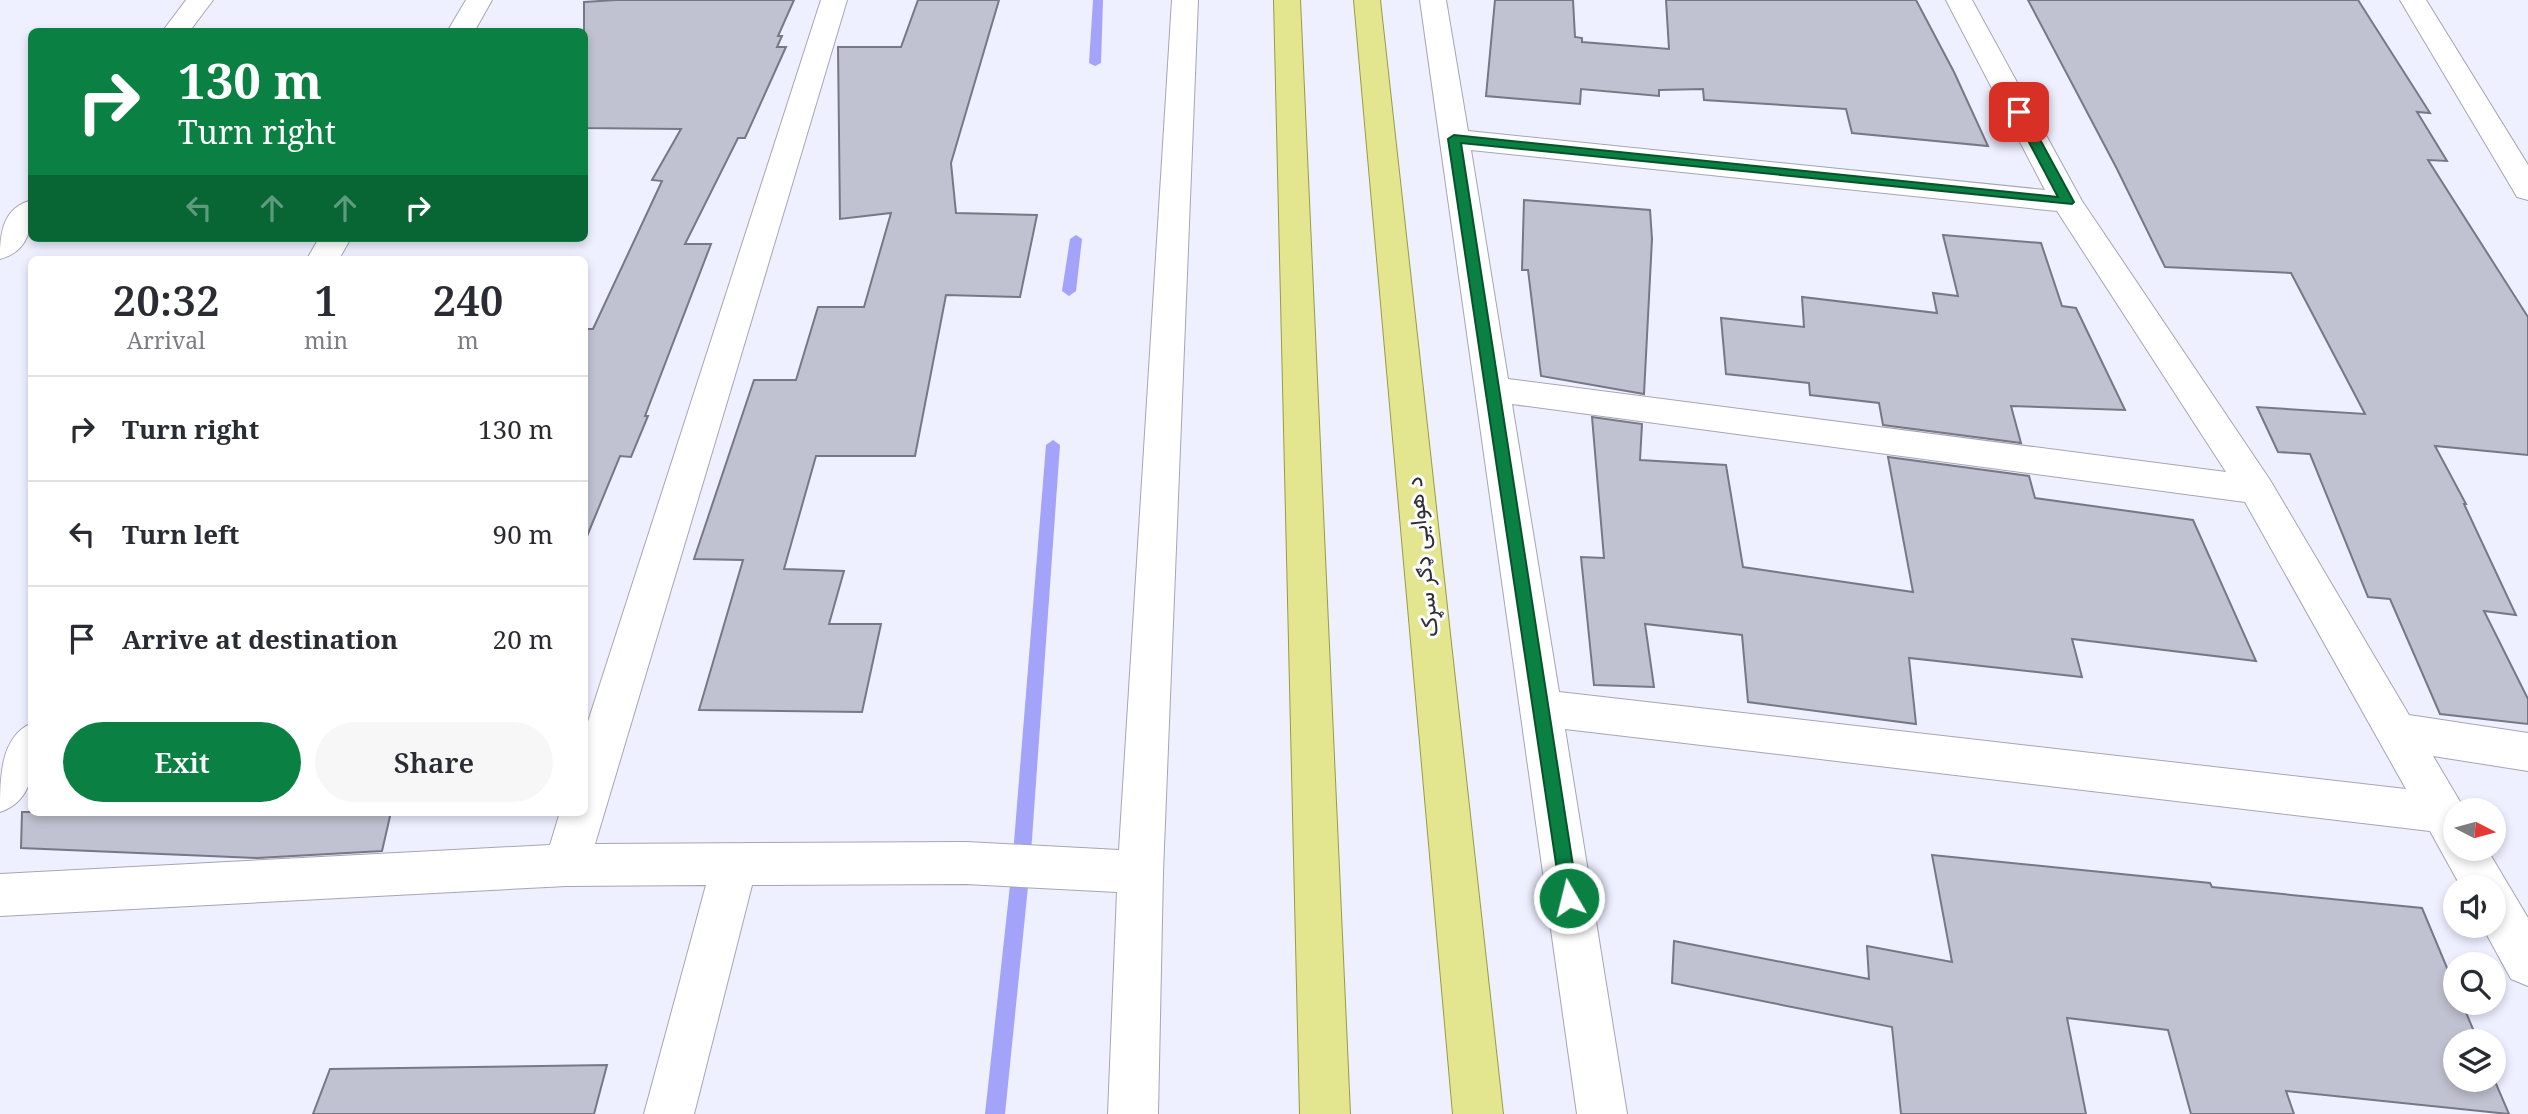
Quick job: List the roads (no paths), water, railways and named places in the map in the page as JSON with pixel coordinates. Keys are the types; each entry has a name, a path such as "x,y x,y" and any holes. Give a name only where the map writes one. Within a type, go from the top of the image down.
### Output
{"main road":[{"path":"1287,0 1325,1114"},
{"name":"د هوایی ډګر سړک","path":"1367,0 1478,1114"}],"street":[{"path":"177,28 200,0"},
{"path":"462,28 479,0"},
{"path":"588,791 834,0"},
{"path":"1133,1114 1140,872 1185,0"},
{"path":"1433,0 1602,1114"},
{"path":"1959,0 2067,202 2257,490 2443,812"},
{"path":"2413,0 2528,190"},
{"path":"1454,139 2067,202"},
{"path":"0,249 28,215"},
{"path":"1492,389 2257,490"},
{"path":"1540,708 2443,831"},
{"path":"2398,732 2528,752"},
{"path":"0,793 28,748"},
{"path":"565,866 581,816"},
{"path":"0,895 565,866 966,863 1140,872"},
{"path":"669,1114 734,865"},
{"path":"2506,924 2528,963"}],"waterway":[{"path":"1095,63 1098,0"},
{"path":"1069,291 1076,239"},
{"path":"995,1114 1021,867 1053,445"}]}
